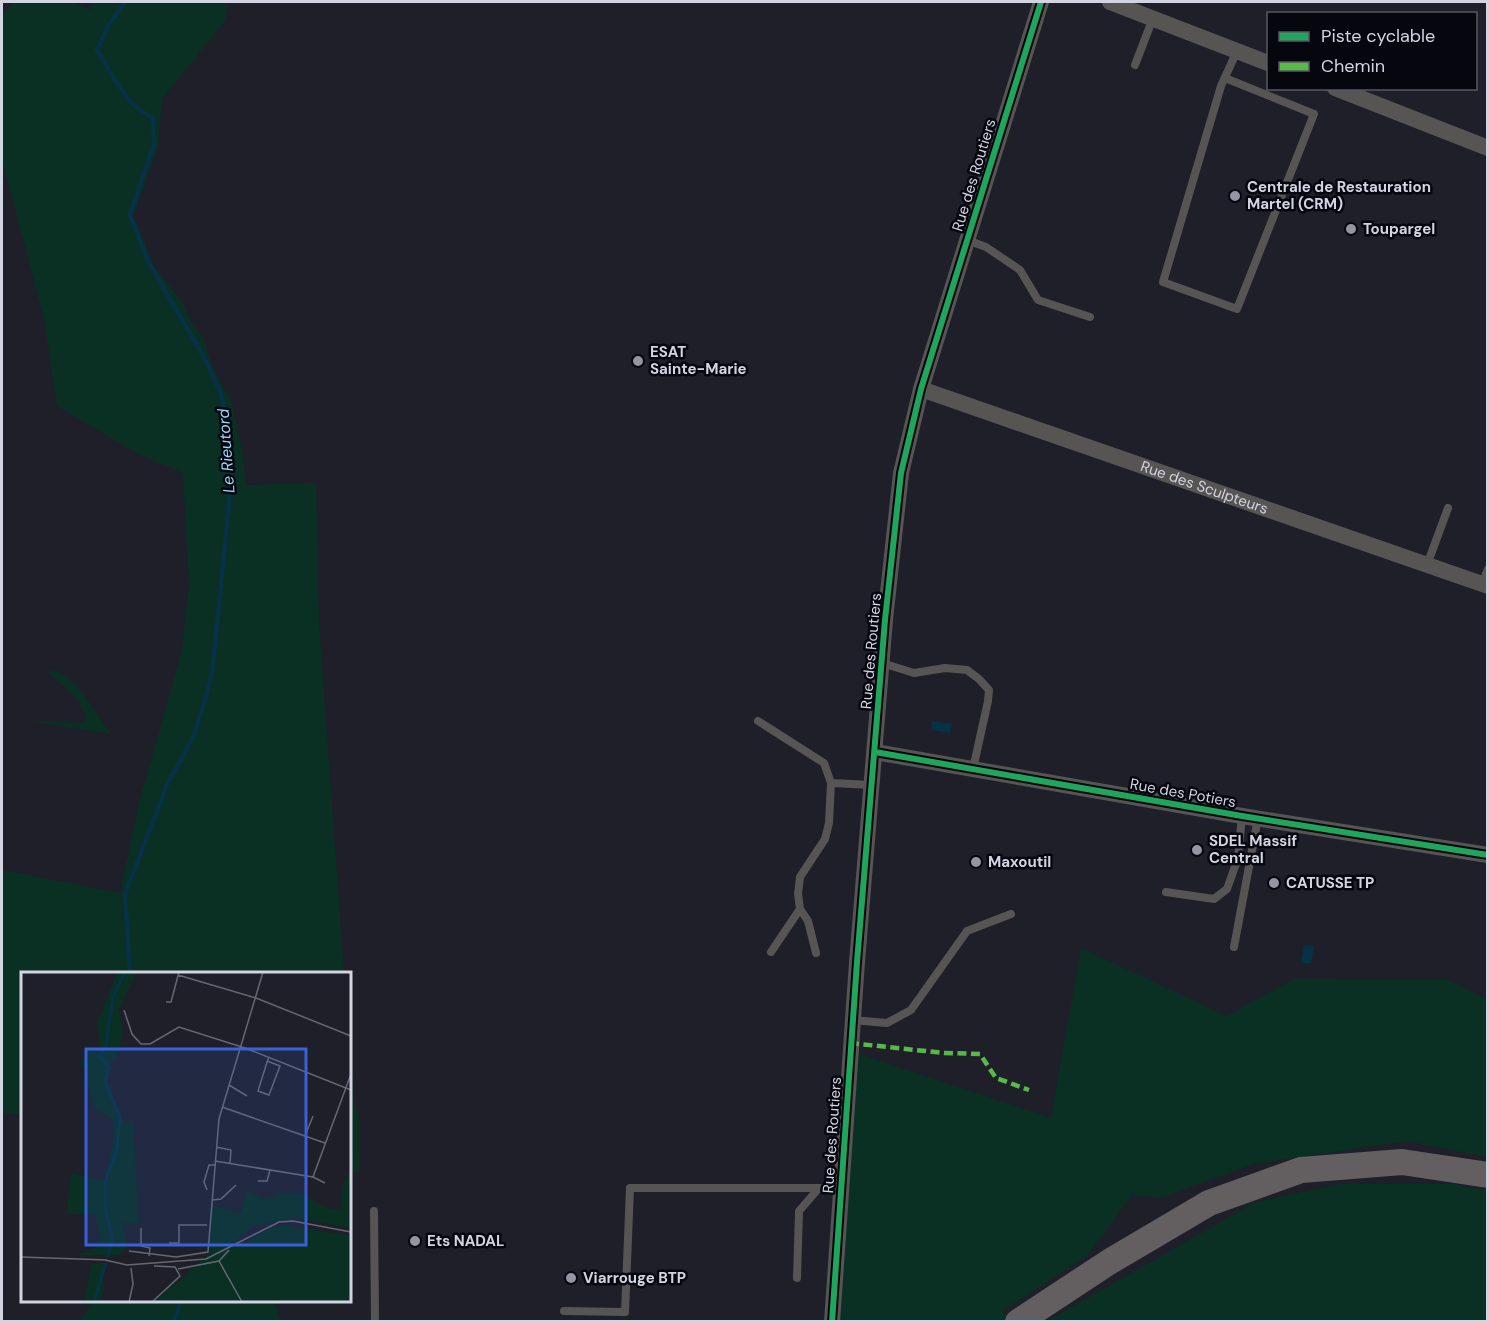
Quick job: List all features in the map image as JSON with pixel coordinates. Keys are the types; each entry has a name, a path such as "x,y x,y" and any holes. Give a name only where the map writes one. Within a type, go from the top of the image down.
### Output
{"main road":[{"path":"1018,1322 1109,1262 1209,1203 1301,1170 1402,1162 1488,1175"}],"street":[{"name":"Rue des Routiers","path":"832,1322 852,1020 882,663 901,473 921,389 1041,2"},
{"path":"1110,2 1267,62"},
{"path":"1340,90 1488,148"},
{"name":"Rue des Sculpteurs","path":"921,389 1427,565 1486,580"},
{"name":"Rue des Potiers","path":"875,752 1250,817 1488,855"}],"lane":[{"path":"1135,65 1153,18"},
{"path":"1225,78 1314,114 1237,309 1163,282 1225,78 1237,51"},
{"path":"967,240 987,247 1020,270 1038,300 1090,317"},
{"path":"1427,565 1448,508"},
{"path":"882,663 914,673 945,669 967,670 989,690 973,769"},
{"path":"758,721 824,763 831,783 829,823 825,838 800,878 798,894 800,909 808,921 816,953"},
{"path":"831,783 872,785"},
{"path":"1166,892 1214,899 1227,889 1250,817"},
{"path":"1234,947 1250,817"},
{"path":"771,952 800,909"},
{"path":"852,1020 886,1023 910,1010 967,931 1011,914"},
{"path":"564,1311 626,1312 630,1188 819,1188 840,1191"},
{"path":"797,1278 799,1211 819,1188"},
{"path":"374,1211 375,1322"}],"green space":[{"path":"13,2 72,2 90,10 92,2 228,2 225,21 162,99 158,148 133,216 155,267 183,304 192,324 203,337 211,363 232,404 242,450 246,485 316,483 319,624 344,972 21,972 21,1114 2,1114 2,870 120,893 139,803 182,650 189,583 183,473 136,453 57,406 44,318 2,160 2,15"},
{"path":"49,670 59,672 76,686 111,734 29,721 85,723 83,709 79,702 50,674"},
{"path":"1081,948 1227,1016 1294,979 1448,980 1487,999 1487,1157 1407,1141 1253,1164 1163,1197 1131,1196 1087,1256 1002,1311 1013,1321 838,1322 853,1052 1051,1118"},
{"path":"351,1060 354,1102 359,1119 360,1172 351,1173"},
{"path":"1341,1184 1453,1184 1487,1190 1487,1321 1047,1321 1256,1202"},
{"path":"91,1302 274,1302 280,1321 81,1321"}],"water":[{"path":"932,721 952,724 950,733 931,730"},
{"path":"1304,945 1314,946 1311,964 1301,963"}],"waterway":[{"name":"Le Rieutord","path":"125,2 108,26 97,50 132,104 153,119 154,144 130,215 149,263 206,361 221,394 227,424 231,483 212,674 195,733 167,785 125,894 130,972"},
{"name":"Le Rieutord","path":"174,1322 180,1302"}],"marked path":[{"path":"850,1043 944,1053 980,1054 996,1078 1029,1090"}],"cycle path":[{"path":"832,1322 857,962 885,620 901,473 921,389 1041,2"},
{"path":"875,752 1242,816 1488,855"}],"place":[{"name":"Centrale de Restauration Martel (CRM)","path":"1235,196"},
{"name":"Toupargel","path":"1351,229"},
{"name":"ESAT Sainte-Marie","path":"638,361"},
{"name":"SDEL Massif Central","path":"1197,850"},
{"name":"Maxoutil","path":"976,862"},
{"name":"CATUSSE TP","path":"1274,883"},
{"name":"Ets NADAL","path":"415,1241"},
{"name":"Viarrouge BTP","path":"571,1278"}]}
